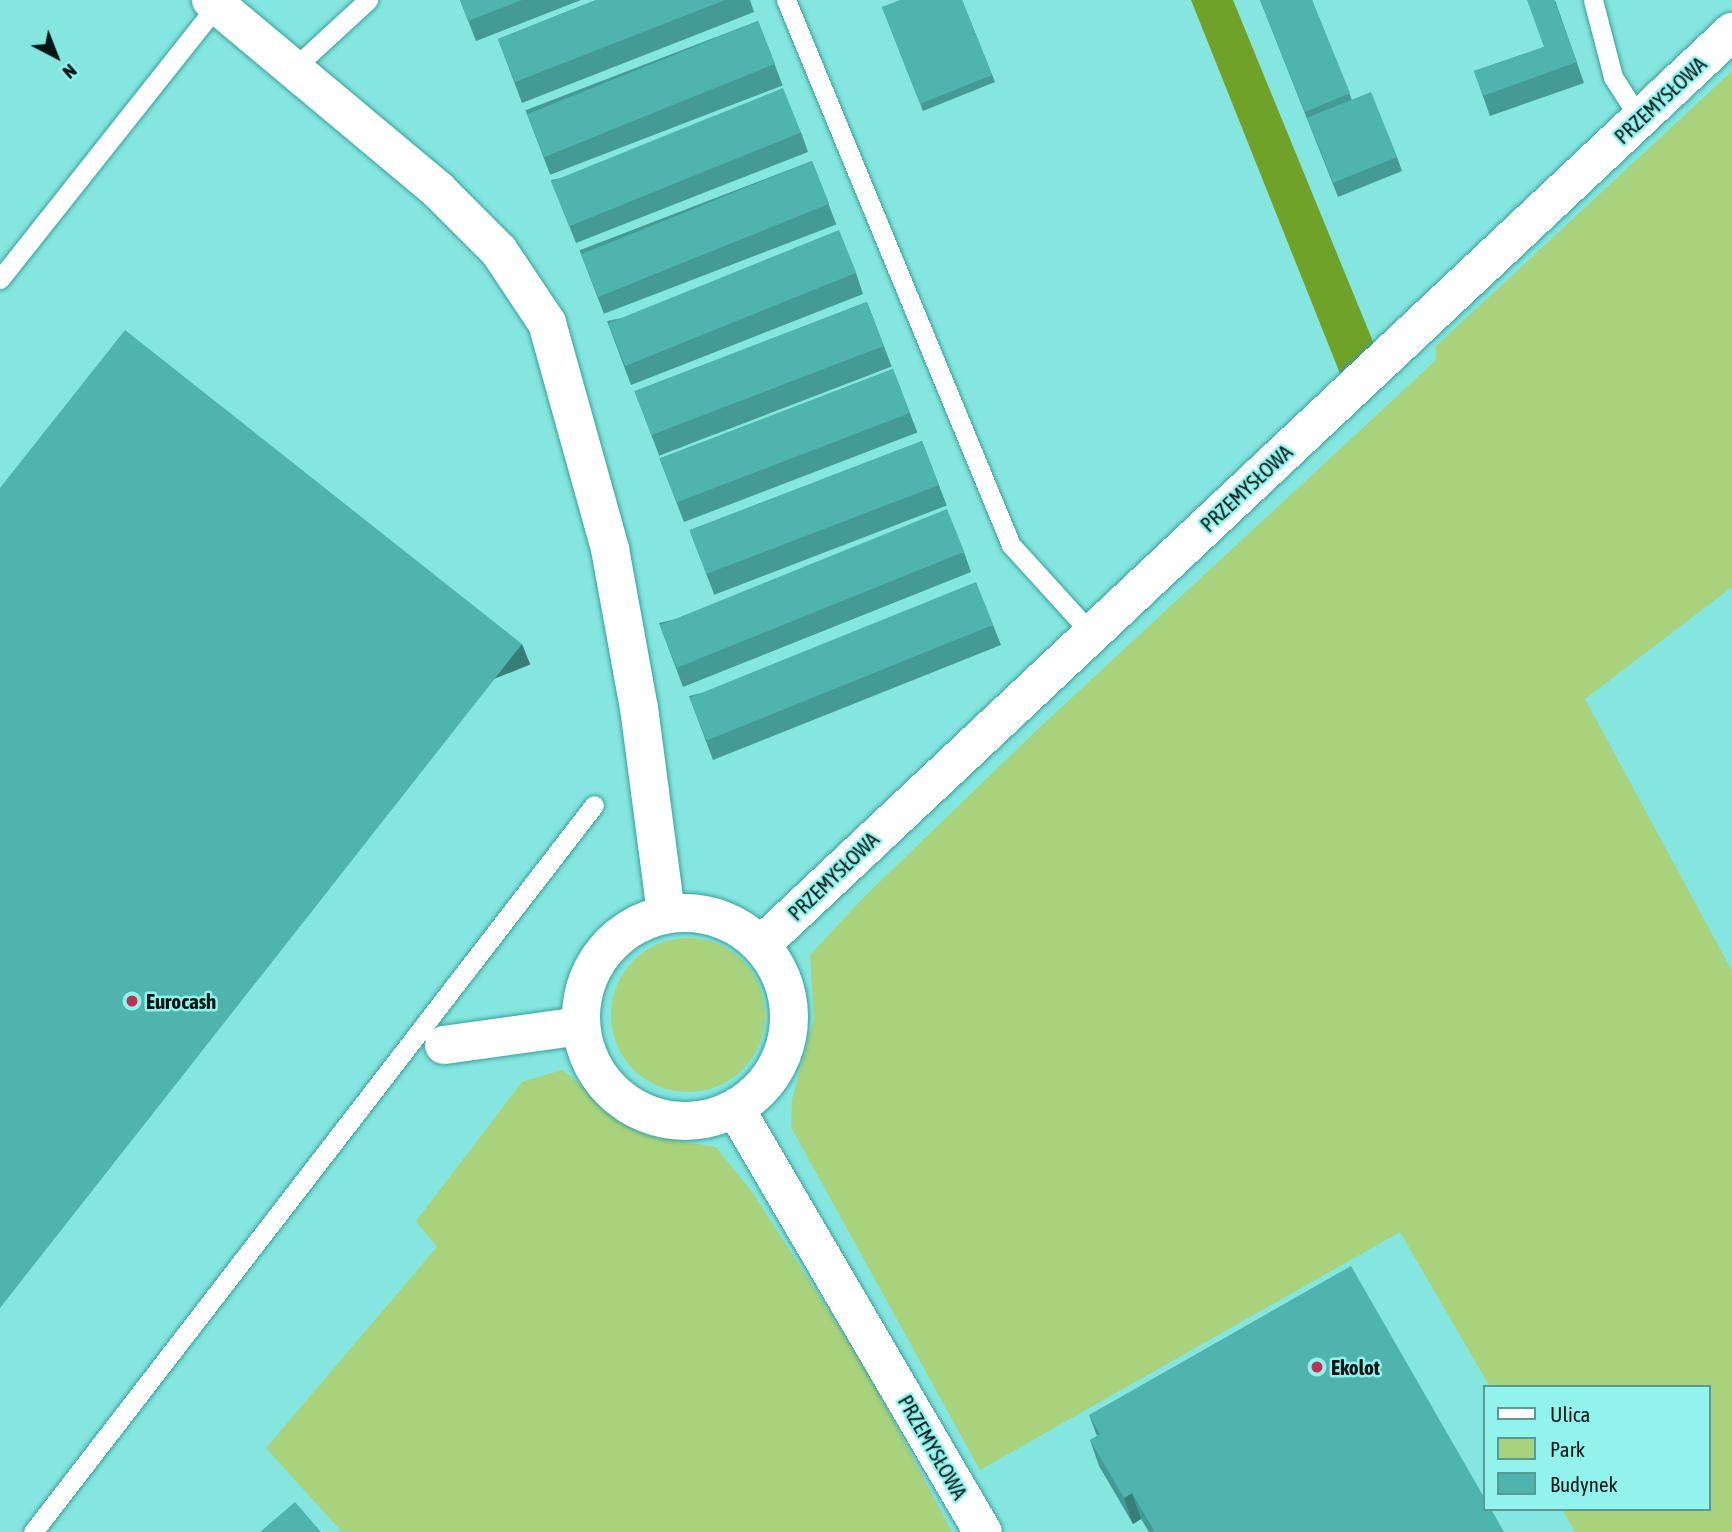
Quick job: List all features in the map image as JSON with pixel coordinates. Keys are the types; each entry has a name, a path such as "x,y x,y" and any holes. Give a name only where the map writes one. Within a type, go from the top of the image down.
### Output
{"street":[{"path":"214,3 438,190 491,242 547,323 610,549 639,708 666,914"},
{"name":"PRZEMYSŁOWA","path":"761,945 1732,32"},
{"path":"701,913 734,924 761,945 779,971 789,1001 788,1033 779,1063 761,1089 735,1108 703,1120 680,1120 636,1109 608,1088 589,1059 581,1026 582,995 593,967 606,950 637,924 666,914 701,913"},
{"path":"431,1039 581,1026"},
{"name":"PRZEMYSŁOWA","path":"735,1108 983,1532"}],"lane":[{"path":"293,69 369,0"},
{"path":"786,0 1011,545 1091,633"},
{"path":"1593,0 1613,77 1640,119"},
{"path":"0,279 214,3"},
{"path":"33,1532 431,1039 594,805"}],"green space":[{"path":"1191,0 1233,0 1374,344 1341,376"},
{"path":"1732,71 1732,587 1585,699 1732,971 1732,1532 1575,1532 1563,1511 1711,1511 1711,1385 1489,1385 1400,1232 980,1470 791,1127 792,1099 814,1019 810,955 864,897 1037,730 1436,360 1436,346"},
{"path":"688,938 718,944 743,960 759,985 765,1015 759,1045 743,1070 718,1086 688,1092 658,1086 633,1070 617,1045 611,1015 617,985 633,960 658,944"},
{"path":"562,1070 648,1136 716,1147 752,1192 867,1370 952,1532 342,1532 266,1448 437,1247 416,1221 522,1082"}],"building":[{"path":"460,0 522,0 468,21"},
{"path":"596,0 725,0 515,82 498,39"},
{"path":"900,0 962,0 992,75 920,104 882,7"},
{"path":"1260,0 1312,0 1350,93 1305,112"},
{"path":"1527,0 1554,0 1577,62 1483,96 1474,71 1544,47"},
{"path":"758,21 775,64 544,157 527,114"},
{"path":"783,88 801,133 569,226 551,182"},
{"path":"1371,92 1397,157 1333,183 1307,118"},
{"path":"812,161 829,204 598,297 581,254"},
{"path":"839,230 856,273 625,366 608,323"},
{"path":"867,302 884,346 651,435 635,391"},
{"name":"Eurocash","path":"125,330 522,644 0,1308 0,488"},
{"path":"893,369 910,413 676,502 660,459"},
{"path":"922,441 939,485 706,574 690,530"},
{"path":"947,509 964,552 677,668 660,625"},
{"path":"976,582 993,625 707,740 690,698"},
{"name":"Ekolot","path":"1351,1266 1484,1497 1484,1511 1492,1511 1504,1532 1155,1532 1132,1493 1124,1498 1090,1440 1100,1434 1089,1415"},
{"path":"295,1502 321,1532 260,1532"}],"place":[{"name":"Eurocash","path":"132,1001"},
{"name":"Ekolot","path":"1317,1367"}]}
